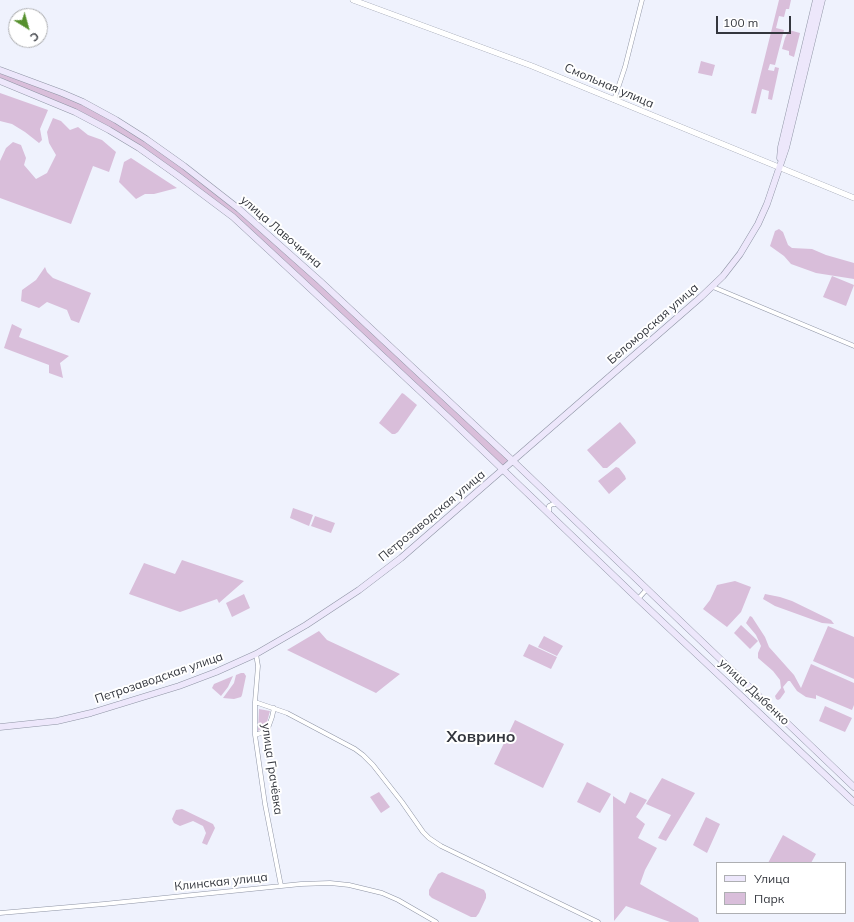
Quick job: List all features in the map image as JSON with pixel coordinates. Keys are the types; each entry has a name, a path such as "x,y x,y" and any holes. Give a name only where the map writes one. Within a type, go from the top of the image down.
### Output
{"main road":[{"name":"Беломорская улица","path":"779,167 781,147 816,0"},
{"name":"Беломорская улица","path":"503,470 712,287 723,276 740,254 758,224 767,204 786,148 822,0"},
{"name":"улица Лавочкина","path":"0,70 83,102 146,138 184,166 240,209 320,281 513,461"},
{"name":"улица Лавочкина","path":"0,81 75,112 109,130 177,174 233,217 322,298 503,470"},
{"name":"улица Дыбенко","path":"513,461 854,786"},
{"name":"улица Дыбенко","path":"503,470 854,802"},
{"name":"Петрозаводская улица","path":"0,727 57,721 91,713 199,679 256,654 317,618 359,590 401,558 503,470"}],"street":[{"name":"Смольная улица","path":"353,0 511,57 854,198"},
{"path":"614,100 625,67 642,0"},
{"path":"233,217 237,219 240,217 240,209"},
{"path":"244,227 242,223 243,219 247,217 250,219"},
{"path":"712,287 854,346"},
{"path":"550,515 548,511 549,506 553,504 559,506"},
{"path":"638,599 647,589"},
{"name":"улица Грачёвка","path":"256,654 258,666 255,702 255,735 265,804 281,886"},
{"path":"255,702 274,708 355,749 363,755 373,765 409,811 423,832 441,846 598,922"},
{"path":"255,735 267,731 270,726 274,708"},
{"name":"Клинская улица","path":"0,912 281,886 330,883 367,888 398,900 436,922"}],"green space":[{"path":"779,0 791,0 789,9 786,9 784,17 779,16 776,28 784,30 775,65 770,64 768,70 774,71 775,67 779,68 772,100 768,99 769,91 762,89 756,114 751,113"},
{"path":"789,30 800,33 794,57 789,55 789,51 782,49"},
{"path":"701,61 715,65 712,76 698,73"},
{"path":"0,70 62,93 116,120 239,209 513,461 503,470 244,227 109,130 0,81"},
{"path":"0,93 48,110 40,129 42,140 39,143 12,124 0,121"},
{"path":"53,118 61,121 70,130 78,127 88,135 102,140 116,152 109,172 93,166 71,224 0,198 0,161 6,148 13,142 21,145 26,158 24,165 36,179 47,173 56,155 49,143 47,132"},
{"path":"131,158 177,188 154,194 145,194 136,199 119,182 124,162"},
{"path":"779,229 783,232 788,245 792,248 812,249 826,255 854,263 854,279 816,273 791,264 784,256 770,246 775,231"},
{"path":"45,267 47,272 53,278 91,293 79,323 71,320 67,310 47,302 39,308 21,301 22,290 36,280"},
{"path":"832,276 854,285 846,306 823,297"},
{"path":"12,324 22,329 19,337 69,356 60,363 63,378 49,373 49,365 4,348"},
{"path":"402,393 417,405 398,432 392,434 379,423"},
{"path":"620,422 636,443 607,468 603,468 587,450"},
{"path":"616,467 619,468 626,479 609,494 598,481"},
{"path":"293,508 313,515 309,526 290,518"},
{"path":"315,516 335,523 331,533 311,526"},
{"path":"182,560 244,581 219,603 217,599 180,612 129,594 144,563 175,574"},
{"path":"735,581 751,587 741,612 727,627 703,609 710,600 717,585"},
{"path":"244,594 250,608 232,617 226,603"},
{"path":"765,594 792,601 831,620 834,624 822,623 775,606 763,599"},
{"path":"750,616 765,637 769,647 794,675 801,688 811,664 854,683 854,705 852,710 816,695 816,699 806,697 797,691 790,681 788,681 783,687 785,692 780,699 776,699 775,696 781,688 780,680 773,671 758,658 758,653 761,646 756,635 746,623"},
{"path":"741,625 758,641 750,649 734,633"},
{"path":"828,626 854,637 854,679 813,661"},
{"path":"319,631 327,640 400,674 376,693 287,650"},
{"path":"544,636 563,646 557,656 538,647"},
{"path":"529,644 557,657 551,669 523,656"},
{"path":"244,673 246,676 241,697 234,699 223,698 234,683 236,675"},
{"path":"233,676 228,687 221,696 212,688 214,684"},
{"path":"825,706 852,718 845,732 819,721"},
{"path":"259,709 270,711 265,726 258,731"},
{"path":"515,720 564,744 543,788 494,764"},
{"path":"662,778 695,793 666,841 658,838 671,815 646,804"},
{"path":"587,782 611,794 600,813 577,802"},
{"path":"379,792 390,807 381,813 370,797"},
{"path":"630,792 647,800 636,817 645,824 638,838 657,848 645,870 640,884 698,918 699,922 670,922 626,906 614,921 613,796 625,804"},
{"path":"182,809 213,824 215,828 207,845 202,843 206,833 203,826 193,821 180,826 174,823 172,819 176,810"},
{"path":"706,817 720,824 707,853 693,845"},
{"path":"783,835 816,854 812,862 769,862"},
{"path":"442,872 484,890 486,898 476,917 471,917 432,898 429,895 429,890 438,874"}],"district":[{"name":"Ховрино","path":"481,737"}]}
